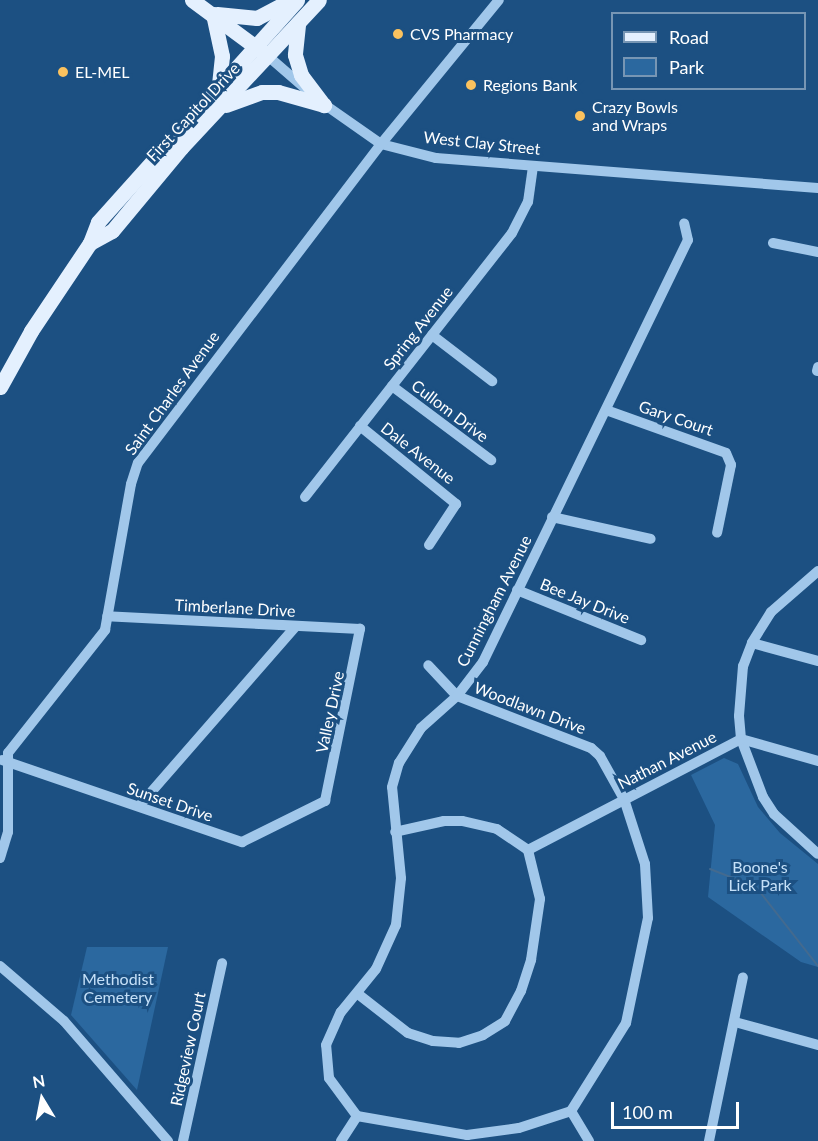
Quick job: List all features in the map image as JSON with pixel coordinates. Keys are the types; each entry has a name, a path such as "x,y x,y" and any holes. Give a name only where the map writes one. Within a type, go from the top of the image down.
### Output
{"main road":[{"name":"West Clay Street","path":"192,0 268,57"},
{"path":"218,86 222,56 213,14 240,19 257,18 276,11 289,0"},
{"name":"First Capitol Drive","path":"0,387 31,331 90,243 98,222 297,0"},
{"name":"First Capitol Drive","path":"90,243 112,231 216,111 319,0"},
{"path":"298,25 295,55 301,75 324,105"},
{"path":"216,111 262,92 278,92 324,105"}],"street":[{"name":"Saint Charles Avenue","path":"1,854 8,831 4,760 10,747 99,643 107,616 131,484 138,463 381,144 499,0"},
{"name":"West Clay Street","path":"268,57 324,105 381,144 436,158 818,188"},
{"name":"Spring Avenue","path":"305,497 521,220 528,202 532,167"},
{"name":"Cunningham Avenue","path":"357,1116 329,1078 326,1045 341,1012 358,994 387,949 396,925 401,878 392,787 399,763 421,728 456,696 483,662 688,240 684,223"},
{"path":"773,243 818,252"},
{"path":"432,335 492,381"},
{"name":"Cullom Drive","path":"392,386 490,460"},
{"name":"Gary Court","path":"606,410 726,453 731,465 717,533"},
{"name":"Dale Avenue","path":"360,426 456,504 429,545"},
{"path":"552,517 651,539"},
{"name":"Nathan Avenue","path":"528,850 741,740 739,691 752,643 771,612 818,571"},
{"name":"Bee Jay Drive","path":"517,590 641,640"},
{"name":"Timberlane Drive","path":"107,616 360,629"},
{"path":"139,807 296,626"},
{"name":"Valley Drive","path":"325,801 360,629"},
{"path":"752,643 818,661"},
{"path":"428,665 456,696"},
{"name":"Woodlawn Drive","path":"456,696 591,748 624,799 645,864 648,918 626,1023 571,1111"},
{"path":"741,740 818,761"},
{"path":"741,740 754,778 774,814 818,854"},
{"name":"Sunset Drive","path":"4,760 242,842 325,801"},
{"path":"358,994 408,1034 433,1041 459,1043 483,1035 505,1021 521,991 531,960 540,898 528,850 497,828 462,820 444,820 395,832"},
{"name":"Ridgeview Court","path":"183,1141 222,963"},
{"path":"0,966 64,1021 168,1141"},
{"path":"709,1141 743,977"},
{"path":"735,1022 818,1045"},
{"path":"341,1141 357,1116 467,1136 519,1128 571,1111 589,1141"}],"green space":[{"name":"Boone's Lick Park","path":"724,758 738,764 758,807 780,833 818,864 818,967 801,962 708,897 715,825 691,775"},
{"name":"Methodist Cemetery","path":"87,947 168,947 137,1090 71,1015"}],"waterway":[{"path":"710,869 756,887 818,966"}],"place":[{"name":"CVS Pharmacy","path":"398,34"},
{"name":"EL-MEL","path":"63,72"},
{"name":"Regions Bank","path":"471,85"},
{"name":"Crazy Bowls and Wraps","path":"580,116"}]}
